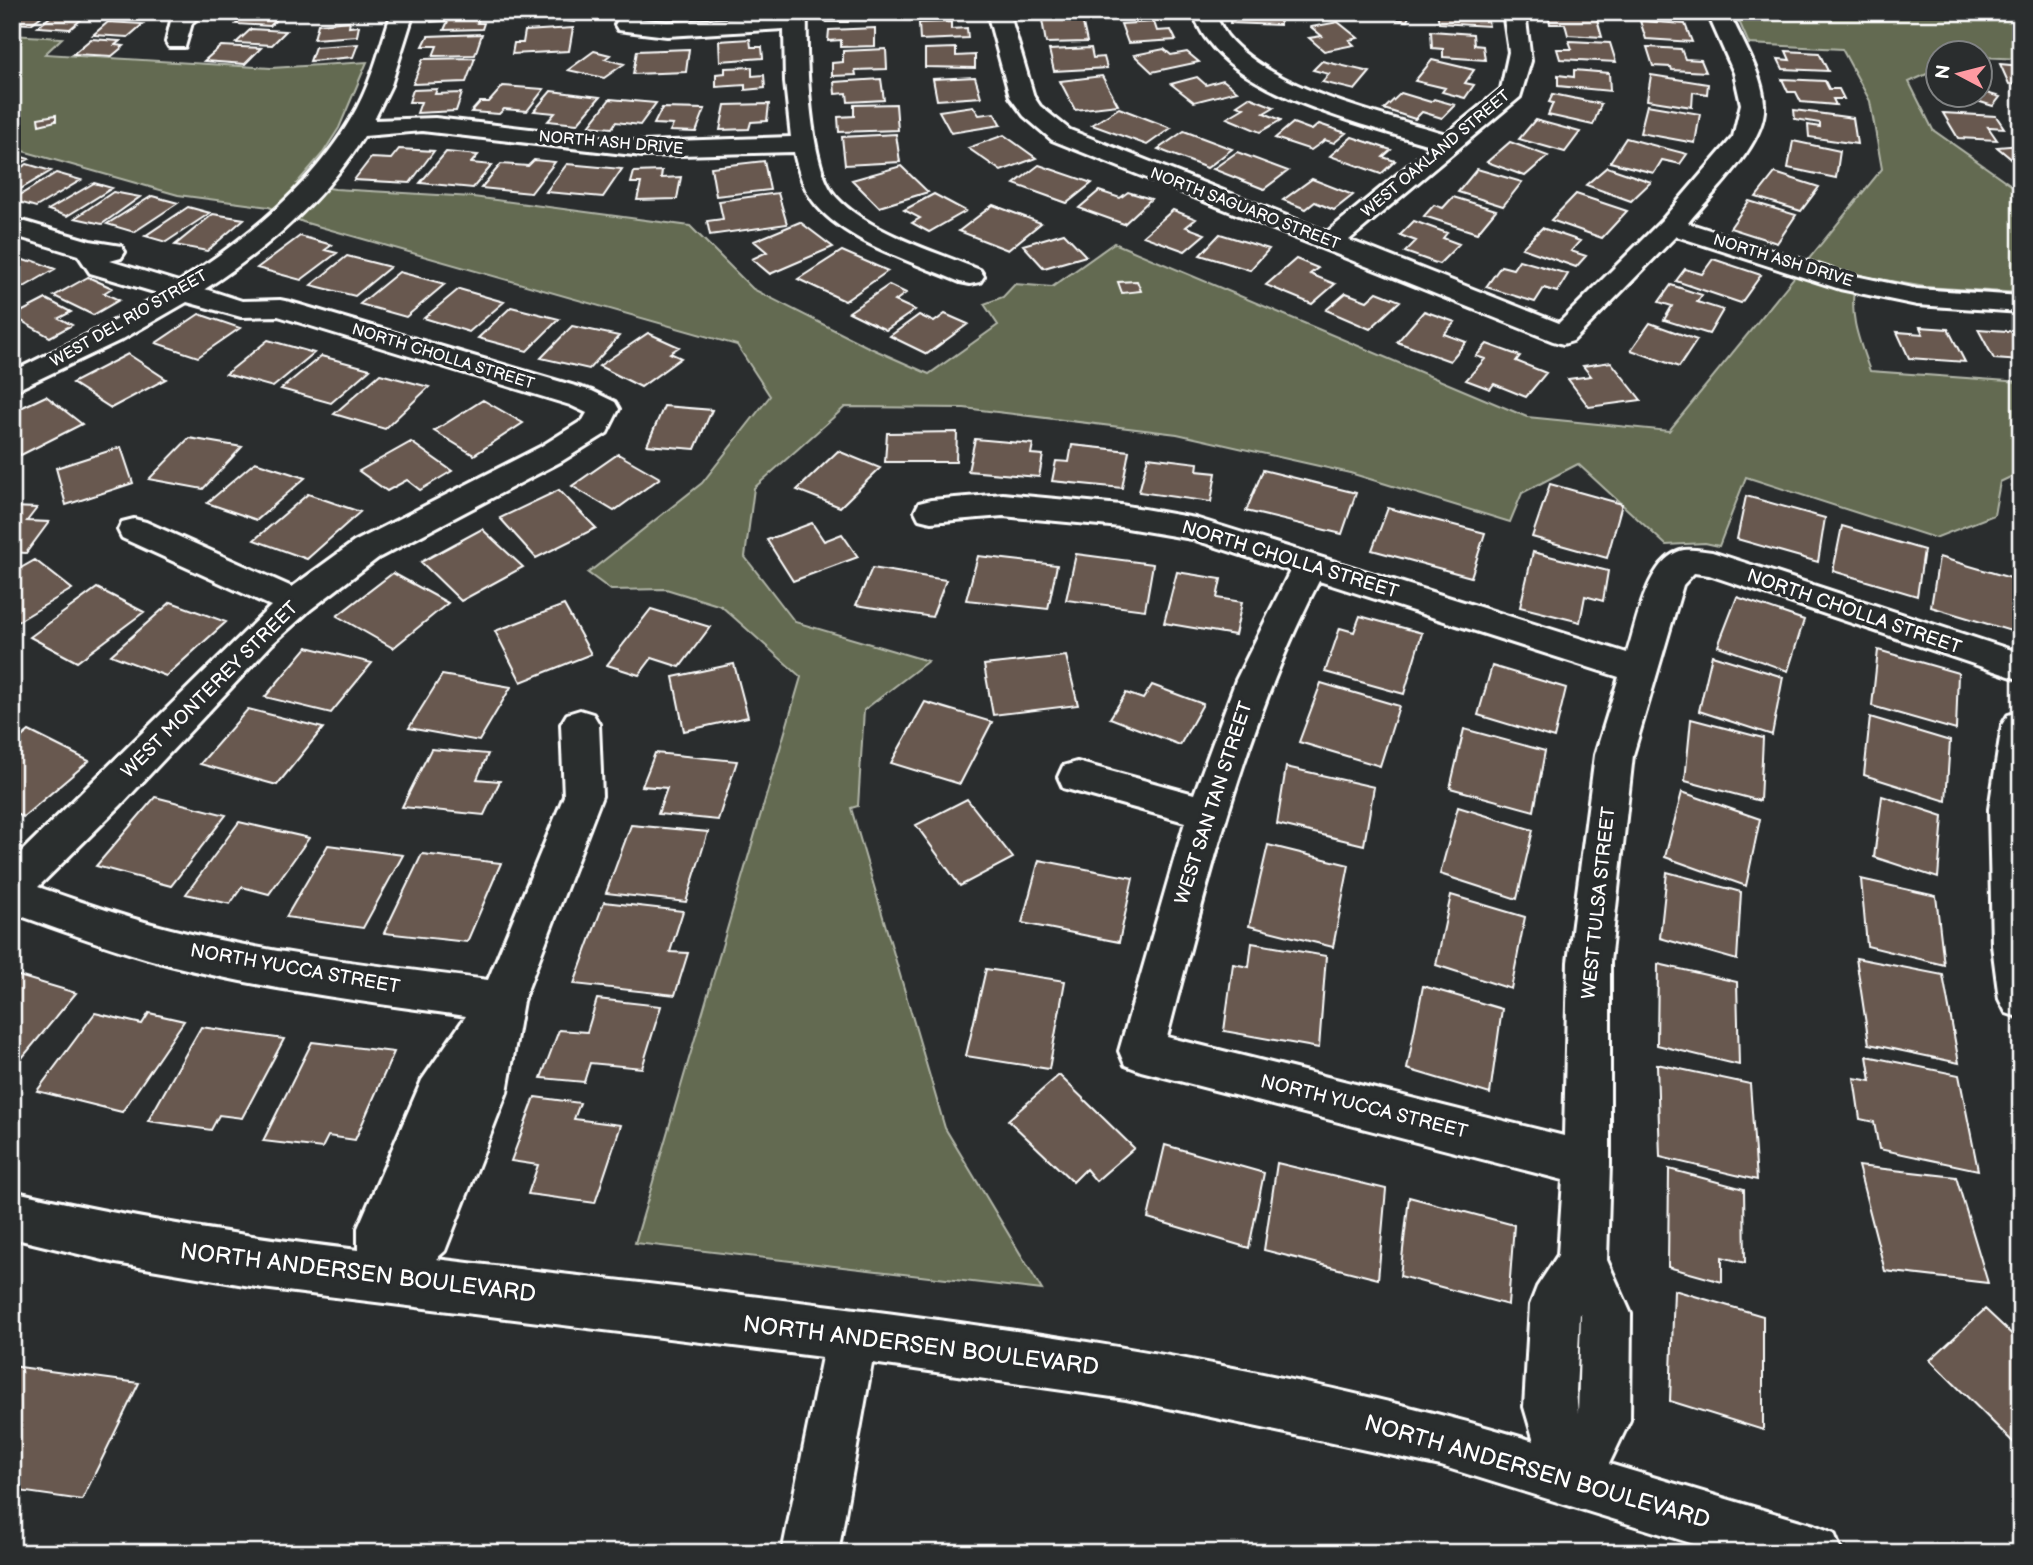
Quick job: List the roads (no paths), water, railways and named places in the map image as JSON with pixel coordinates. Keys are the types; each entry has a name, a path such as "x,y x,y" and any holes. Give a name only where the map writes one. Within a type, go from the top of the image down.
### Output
{"street":[{"path":"177,43 182,21 192,12"},
{"name":"WEST DEL RIO STREET","path":"12,383 91,345 193,284 260,236 294,207 331,169 357,130 378,87 403,12"},
{"name":"NORTH SAGUARO STREET","path":"998,12 1022,97 1032,111 1061,135 1563,335 1671,226"},
{"path":"1203,12 1212,34 1237,58 1250,69 1285,88 1451,144"},
{"name":"WEST OAKLAND STREET","path":"1331,242 1512,92 1521,66 1521,44 1514,12"},
{"path":"1671,226 1745,138 1753,104 1745,73 1718,12"},
{"path":"626,25 667,29 796,17 803,144 811,177 826,201 855,222 970,276"},
{"path":"1237,58 1268,52"},
{"name":"NORTH ASH DRIVE","path":"357,130 384,136 431,136 461,130 642,149 803,144"},
{"name":"NORTH ASH DRIVE","path":"1671,226 1840,281 1917,297 2021,304"},
{"name":"NORTH CHOLLA STREET","path":"13,227 87,249 100,267 193,284 242,309 280,309 581,398 604,409"},
{"name":"WEST MONTEREY STREET","path":"12,887 107,794 260,635 296,603 366,550 551,454 596,426 604,409"},
{"name":"NORTH CHOLLA STREET","path":"931,511 1003,505 1121,516 1195,529 1639,670"},
{"path":"134,530 296,603"},
{"name":"NORTH CHOLLA STREET","path":"1687,561 1712,564 2021,667"},
{"name":"WEST TULSA STREET","path":"1572,1479 1604,1420 1606,1314 1582,1262 1587,1164 1589,962 1614,755 1667,580 1687,561"},
{"name":"WEST SAN TAN STREET","path":"1140,1051 1207,813 1261,659 1311,564"},
{"path":"383,1278 428,1234 484,1092 501,1001 583,796 580,724"},
{"path":"2021,725 2009,808 2013,945 2021,999"},
{"path":"1077,777 1207,813"},
{"name":"NORTH YUCCA STREET","path":"12,895 120,934 189,952 268,969 501,1001"},
{"name":"NORTH YUCCA STREET","path":"1140,1051 1587,1164"},
{"name":"NORTH ANDERSEN BOULEVARD","path":"12,1214 163,1247 383,1278 852,1335 1126,1373 1441,1440 1814,1553"},
{"path":"810,1553 852,1335"}]}
